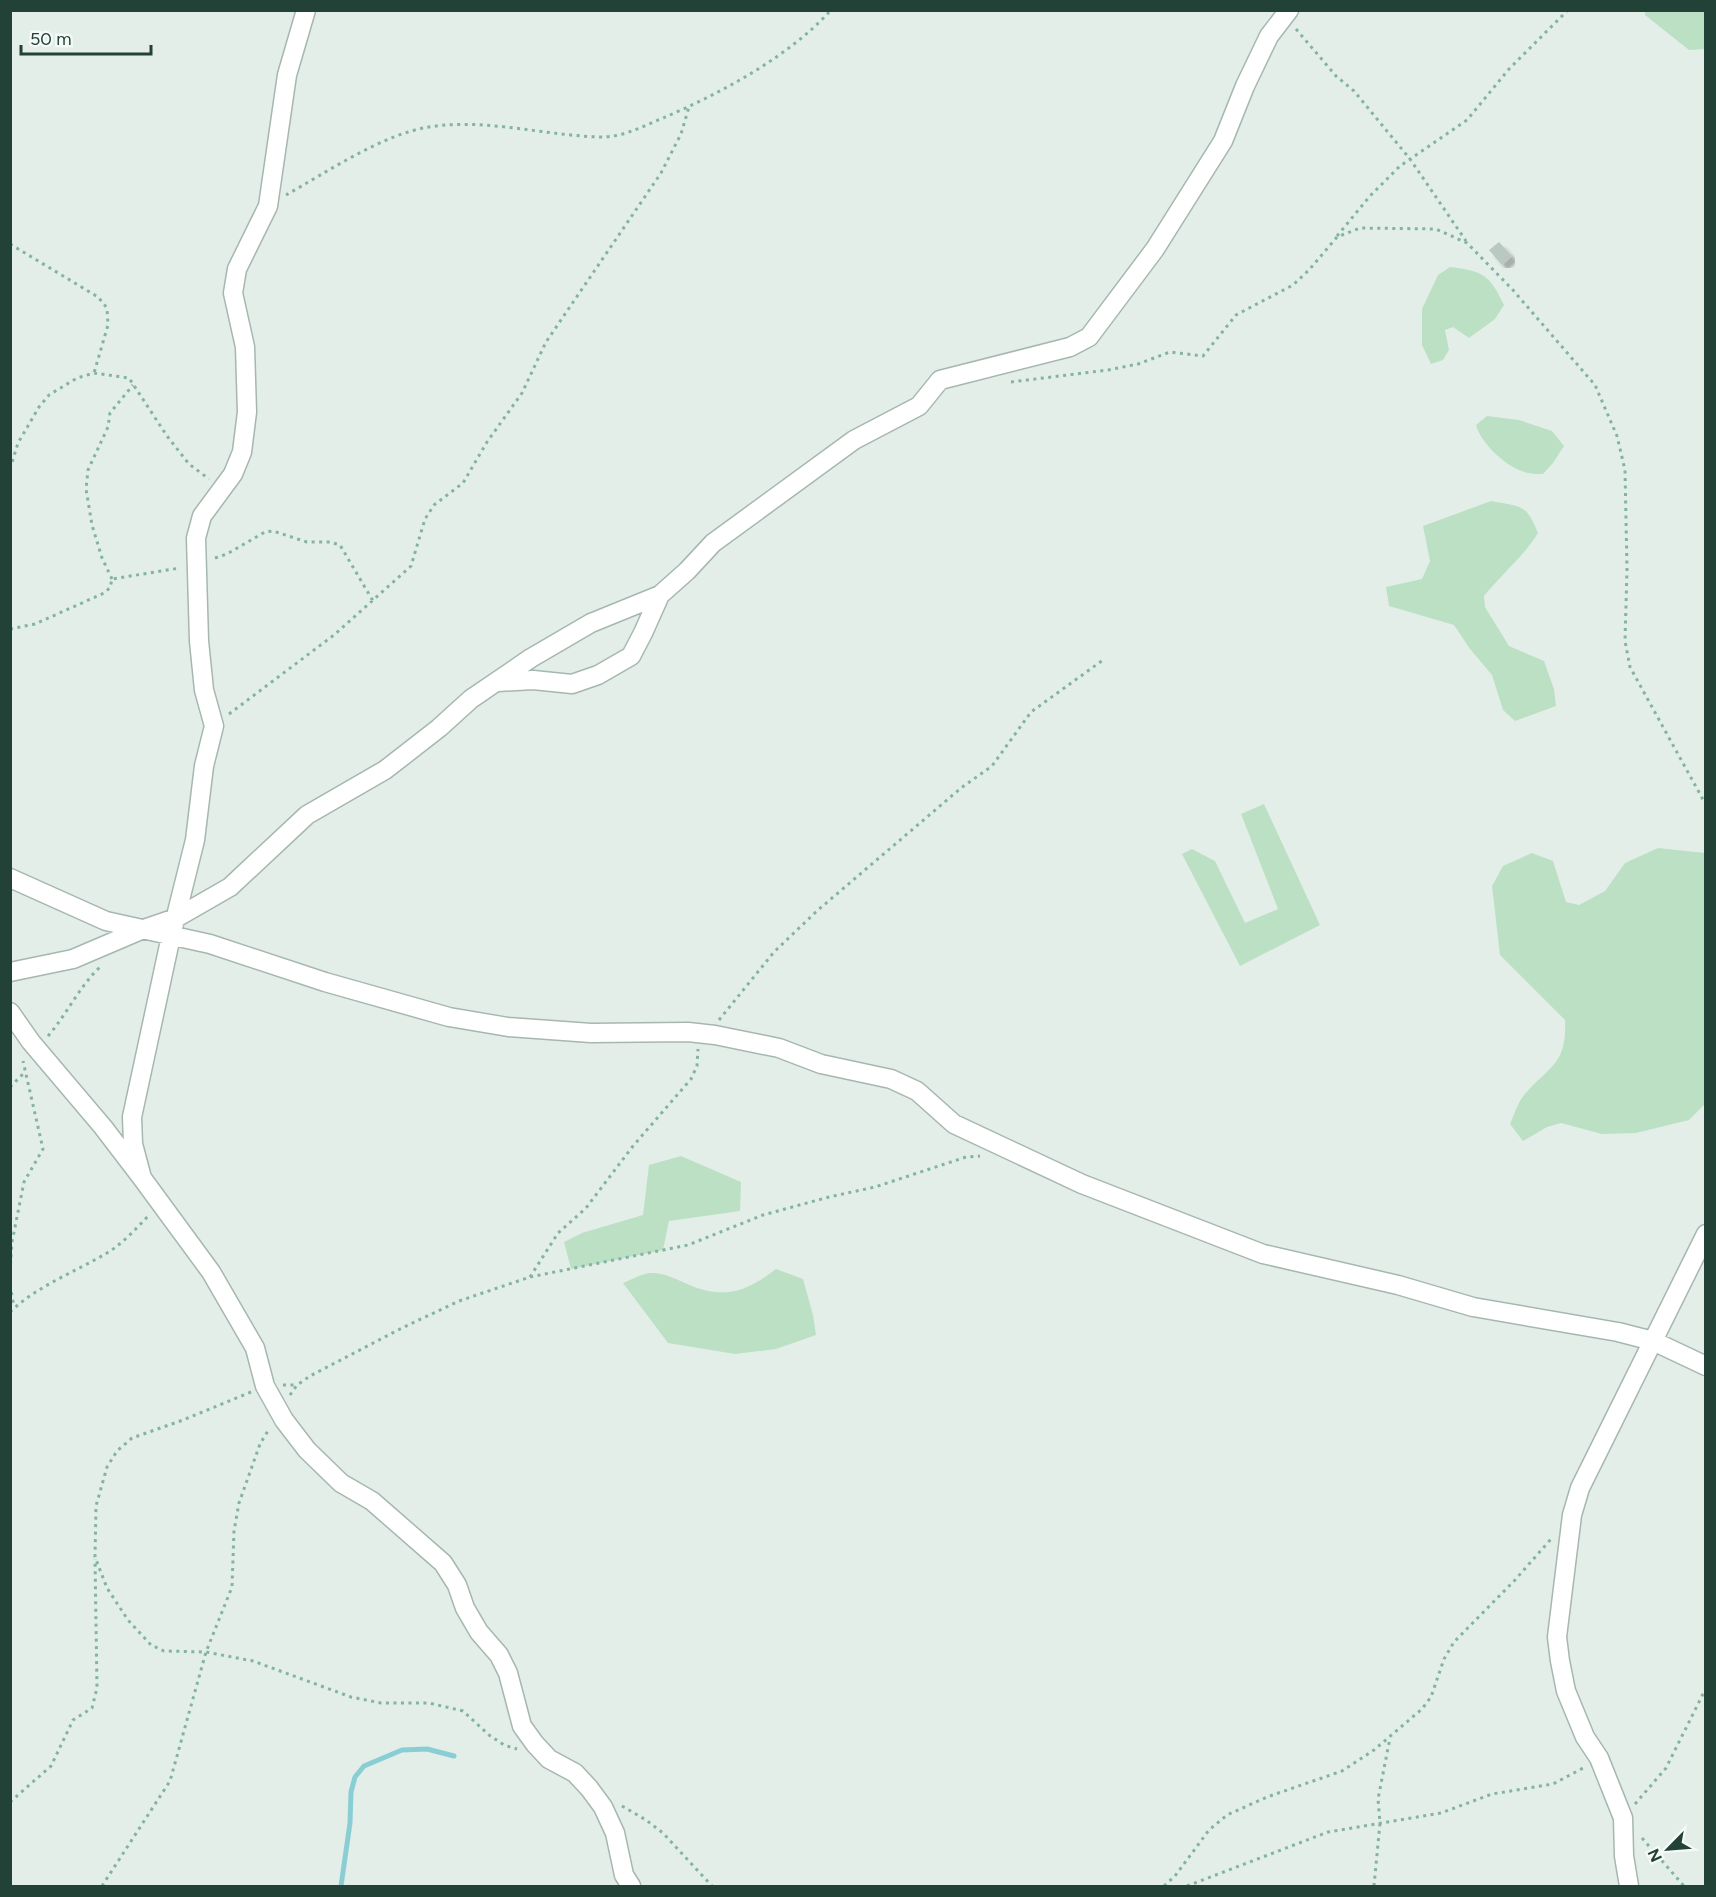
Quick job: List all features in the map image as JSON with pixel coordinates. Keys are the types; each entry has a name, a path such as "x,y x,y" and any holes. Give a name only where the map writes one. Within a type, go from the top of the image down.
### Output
{"street":[{"path":"142,1178 133,1144 132,1117 171,936 195,840 204,766 214,726 204,690 199,641 196,538 202,516 233,474 242,452 247,412 245,347 233,293 237,269 268,206 287,75 306,10"},
{"path":"10,972 73,959 176,918 230,887 307,815 385,770 439,728 471,699 531,658 591,623 660,595 713,543 854,440 919,406 940,380 1070,347 1089,337 1155,249 1223,141 1245,86 1269,36 1285,15"},
{"path":"496,682 533,680 572,684 598,675 631,656 660,595"},
{"path":"10,878 106,921 210,944 325,982 449,1017 508,1027 591,1033 688,1032 707,1034 778,1048 821,1064 891,1079 917,1091 954,1124 1072,1179 1263,1254 1398,1285 1473,1307 1618,1332 1653,1341 1706,1366"},
{"path":"10,1012 30,1054 103,1127 211,1272 255,1348 265,1386 307,1450 325,1469 372,1501 443,1563 457,1585 465,1608 478,1632 499,1655 508,1673 522,1726 549,1759 576,1773 603,1807 615,1833 624,1875 631,1887"},
{"path":"1629,1887 1624,1856 1623,1818 1599,1758 1585,1737 1566,1691 1557,1637 1572,1515 1580,1488 1706,1234"}],"path":[{"path":"268,206 381,142 429,127 479,125 599,137 622,135 689,107 736,82 793,45 831,10"},
{"path":"1008,382 1108,370 1138,364 1170,352 1203,356 1236,315 1293,285 1310,270 1370,195 1400,166 1467,120 1509,69 1568,10"},
{"path":"1285,15 1336,76 1354,91 1410,159 1467,243 1527,306 1596,385 1617,436 1625,470 1627,569 1625,641 1630,667 1706,805"},
{"path":"214,726 334,634 411,566 425,519 434,505 463,483 487,442 522,393 546,342 660,173 681,134 689,107"},
{"path":"1337,237 1360,228 1436,229 1467,243"},
{"path":"10,244 98,297 107,308 108,325 94,373"},
{"path":"10,469 18,443 39,407 49,395 77,378 94,373 129,378 167,436 189,464 211,481 219,492"},
{"path":"112,579 102,558 93,525 86,489 88,470 108,427 110,413 134,385"},
{"path":"530,1277 558,1233 586,1208 633,1146 691,1079 697,1066 698,1047 774,952 818,910 961,788 992,766 1031,712 1103,660"},
{"path":"10,1272 12,1242 24,1182 43,1149 26,1071 30,1054 59,1023 90,976 107,961"},
{"path":"10,1087 26,1071 30,1054"},
{"path":"10,1802 51,1766 73,1720 92,1708 97,1688 96,1506 107,1467 117,1451 132,1438 183,1420 265,1386 297,1385 392,1333 459,1301 530,1277 688,1245 763,1215 875,1187 966,1157 985,1155"},
{"path":"10,1285 12,1310 71,1272 108,1252 130,1235 161,1204"},
{"path":"102,1887 170,1781 206,1652 232,1587 234,1531 239,1503 260,1444 297,1385"},
{"path":"1164,1887 1175,1876 1209,1830 1227,1815 1267,1797 1342,1771 1374,1750 1422,1708 1431,1697 1444,1659 1454,1642 1515,1580 1572,1515"},
{"path":"95,1557 107,1588 128,1620 151,1645 164,1650 206,1652 253,1661 351,1697 381,1703 429,1703 463,1712 489,1735 504,1744 517,1749 541,1750"},
{"path":"1684,1887 1623,1818 1666,1767 1706,1688"},
{"path":"1374,1887 1380,1823 1378,1799 1390,1736"},
{"path":"1187,1887 1328,1832 1441,1813 1492,1794 1553,1784 1570,1777 1599,1758"},
{"path":"618,1804 663,1833 712,1887"}],"green space":[{"path":"1645,11 1705,11 1705,49 1689,50 1645,15"},
{"path":"1450,267 1470,270 1484,276 1494,287 1504,305 1495,319 1469,338 1453,327 1445,330 1449,350 1443,360 1431,364 1422,345 1422,309 1438,275"},
{"path":"1487,416 1519,420 1552,431 1564,446 1543,474 1520,471 1496,455 1483,440 1476,425"},
{"path":"1491,501 1516,506 1526,511 1538,533 1526,550 1484,596 1485,607 1509,646 1544,661 1554,689 1556,706 1515,721 1503,710 1492,675 1454,625 1389,606 1386,587 1422,579 1430,561 1423,526"},
{"path":"1264,804 1320,925 1240,966 1182,854 1192,849 1215,861 1245,923 1278,909 1241,814"},
{"path":"1658,848 1705,853 1705,1104 1689,1120 1636,1133 1602,1134 1561,1123 1547,1127 1523,1141 1510,1124 1522,1098 1560,1056 1565,1035 1565,1020 1500,955 1492,886 1503,866 1532,853 1553,861 1566,902 1579,905 1605,891 1625,863"},
{"path":"681,1156 741,1182 740,1211 669,1221 663,1250 571,1269 564,1242 582,1233 643,1215 649,1165"},
{"path":"776,1269 803,1279 816,1335 776,1349 735,1354 668,1343 623,1283 654,1273 710,1291 733,1291 754,1284"}],"building":[{"path":"1499,242 1512,256 1502,265 1489,250"}],"waterway":[{"path":"341,1886 350,1823 351,1792 355,1777 364,1766 402,1750 427,1749 454,1756"}]}
